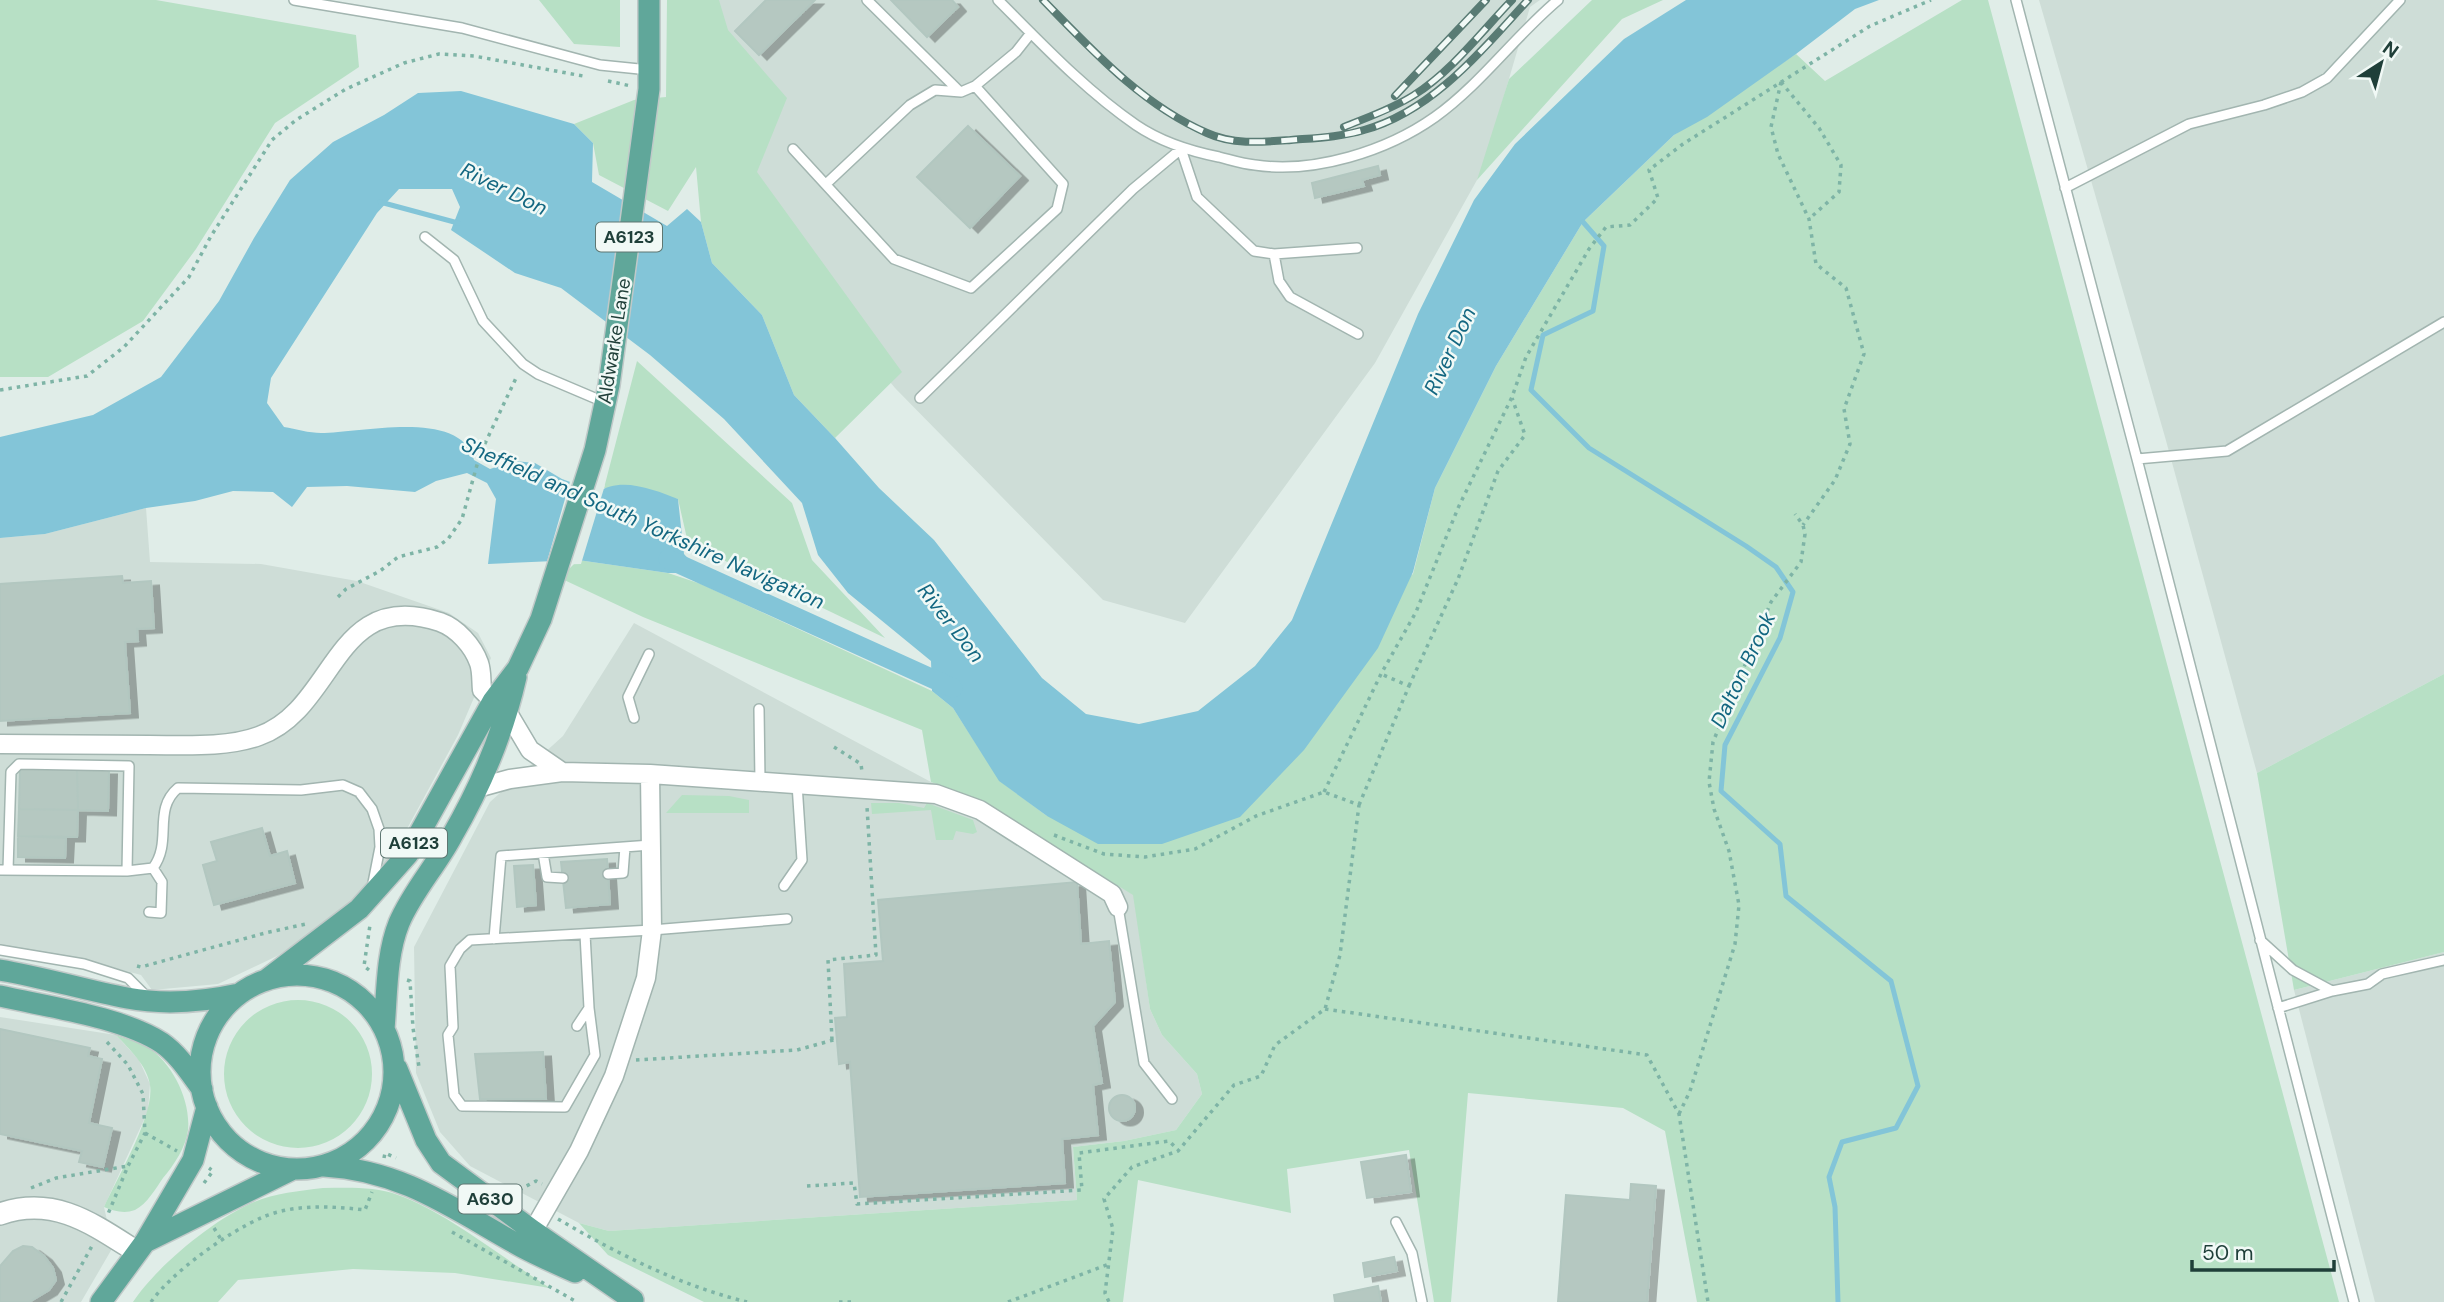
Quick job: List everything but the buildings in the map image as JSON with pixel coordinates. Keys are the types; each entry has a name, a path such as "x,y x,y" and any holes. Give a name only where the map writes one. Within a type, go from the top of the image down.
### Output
{"main road":[{"name":"Aldwarke Lane","path":"384,1029 393,943 399,923 413,896 451,838 477,788 501,707 541,619 596,450 607,394 649,80 649,0"},
{"name":"Aldwarke Lane","path":"266,980 364,904 408,854 501,707"},
{"path":"0,971 27,974 151,1001 206,1001 239,994 266,980 289,976 312,976 334,983 356,996 371,1010 384,1029 393,1060 394,1081 389,1102 368,1139 351,1153 323,1166 293,1169 277,1167 247,1155 223,1135 180,1059 164,1044 141,1031 112,1021 0,996"},
{"path":"101,1302 141,1247 192,1160 204,1098 200,1068 204,1046 224,1009 239,994"},
{"name":"A630","path":"393,1060 426,1140 441,1163 635,1301"},
{"name":"A630","path":"323,1166 378,1174 416,1187 523,1247 635,1301"},
{"path":"141,1247 293,1169"}],"street":[{"path":"0,744 210,745 259,736 291,719 348,643 371,622 401,614 425,617 452,626 469,646 479,664 482,690 501,707 530,750 562,772"},
{"path":"477,788 510,779 562,772 650,774 936,794 979,810 1112,894 1118,907"},
{"path":"533,1231 579,1151 614,1076 646,978 652,930 650,774"},
{"path":"0,1214 33,1207 55,1209 141,1247"}],"lane":[{"path":"294,0 462,28 649,80"},
{"path":"867,0 961,92"},
{"path":"998,0 1099,96 1137,125 1181,149 1257,166 1307,166 1370,152 1412,131 1454,103 1558,0"},
{"path":"2015,0 2137,459 2354,1302"},
{"path":"2065,188 2189,124 2264,106 2302,92 2327,78 2400,0"},
{"path":"826,184 910,105 935,90 961,92 975,86 1016,52 1031,33"},
{"path":"793,149 894,259 971,288 1057,209 1063,184 975,86"},
{"path":"1181,149 1197,197 1254,251 1274,254 1357,248"},
{"path":"920,398 1133,189 1181,149"},
{"path":"425,237 454,260 483,321 523,365 552,381 607,394"},
{"path":"1274,254 1279,281 1290,297 1358,334"},
{"path":"2137,459 2227,451 2444,322"},
{"path":"634,718 628,697 649,654"},
{"path":"759,709 760,781"},
{"path":"127,871 129,766 19,764 11,772 4,870 127,871 153,867 161,858 167,797 178,788 301,790 343,785 359,792 372,809 379,828 380,847 364,904"},
{"path":"784,886 803,860 797,784"},
{"path":"494,939 501,856 651,845"},
{"path":"608,874 623,873 625,847"},
{"path":"543,853 547,877 563,878"},
{"path":"149,912 161,913 162,882 153,867"},
{"path":"1118,907 1144,1063 1172,1099"},
{"path":"585,934 589,1008 595,1055 565,1107 462,1106 454,1095 448,1035 453,1027 450,967 460,949 470,940 788,919"},
{"path":"2259,939 2293,970 2332,991"},
{"path":"0,950 84,964 128,978 151,1001"},
{"path":"2278,1008 2332,991 2368,984 2382,974 2444,960"},
{"path":"577,1026 589,1008"},
{"path":"1396,1222 1412,1253 1422,1302"}],"path":[{"path":"1324,792 1381,674 1416,612 1458,508 1512,397 1526,357 1589,249 1606,227 1630,225 1658,198 1649,170 1683,144 1870,26 1931,0"},
{"path":"0,390 87,376 124,347 189,277 272,141 296,120 346,89 404,63 439,54 474,56 589,78"},
{"path":"601,80 649,80"},
{"path":"1781,82 1771,127 1778,153 1809,219 1816,264 1846,288 1864,354 1844,409 1850,444 1835,480 1803,525"},
{"path":"1781,82 1819,128 1840,165 1839,192 1809,219"},
{"path":"338,597 346,589 380,571 398,557 438,547 448,539 462,519 487,435 523,365"},
{"path":"1109,1302 1105,1293 1113,1229 1104,1199 1132,1167 1178,1151 1234,1085 1261,1076 1275,1045 1325,1009 1340,955 1359,805 1458,579 1498,471 1525,435 1512,397"},
{"path":"1679,1114 1690,1091 1735,944 1739,905 1729,851 1714,809 1709,782 1713,742 1771,602 1801,562 1805,534 1803,525 1795,514"},
{"path":"1381,674 1409,686"},
{"path":"621,1054 638,1061 797,1050 834,1040 828,960 876,955 865,788 861,764 834,747"},
{"path":"1048,832 1104,854 1145,857 1195,849 1256,816 1324,792 1359,805"},
{"path":"364,904 371,922 364,966 371,971 410,981 413,1028 421,1079"},
{"path":"130,965 141,967 265,933 314,923"},
{"path":"1325,1009 1647,1055 1679,1114 1708,1302"},
{"path":"807,1186 854,1183 857,1204 1082,1190 1079,1153 1170,1141 1178,1151"},
{"path":"151,1302 184,1267 263,1217 301,1208 334,1206 365,1210 385,1153 396,1159"},
{"path":"22,1192 56,1178 128,1166"},
{"path":"508,1189 517,1191 536,1181 557,1191"},
{"path":"545,1212 619,1254 708,1292 747,1302"},
{"path":"451,1231 577,1302"},
{"path":"1008,1302 1109,1264"},
{"path":"839,1302 856,1302"}],"shaded area":[{"path":"667,0 1540,0 1530,7 1482,171 1375,363 1185,623 1103,600 895,388 746,207"},
{"path":"2039,0 2444,0 2444,674 2257,773 2165,437"},
{"path":"146,508 150,562 261,564 357,581 449,613 478,633 491,658 458,735 396,849 360,892 326,924 277,956 218,984 152,990 141,975 81,959 0,946 0,538 45,534"},
{"path":"634,623 931,782 979,800 1134,895 1150,1009 1162,1035 1197,1074 1202,1094 1176,1130 1124,1141 1073,1147 1077,1200 609,1231 579,1223 470,1166 440,1132 416,1073 414,947 490,802 563,736"},
{"path":"2444,952 2444,1302 2375,1302 2294,990"},
{"path":"0,1017 116,1035 139,1060 150,1084 148,1111 104,1207 113,1247 81,1302 0,1302"}],"green space":[{"path":"0,0 156,0 356,35 359,67 275,123 196,249 143,321 48,377 0,377"},
{"path":"539,0 620,0 620,47 574,44"},
{"path":"667,0 719,0 728,30 787,98 757,172 902,372 835,438 794,395 762,315 712,263 701,222 696,167 668,211 599,175 593,143 574,124 634,100 666,97"},
{"path":"1592,0 1663,0 1622,19 1477,180 1509,79"},
{"path":"1962,0 1988,0 2339,1302 1697,1302 1665,1131 1623,1108 1468,1093 1451,1302 1434,1302 1409,1150 1287,1169 1291,1213 1138,1180 1123,1302 704,1302 608,1255 579,1223 609,1231 1077,1200 1073,1147 1124,1141 1176,1130 1202,1094 1197,1074 1162,1035 1150,1009 1133,895 979,800 931,782 922,730 643,617 560,578 578,560 668,573 701,584 932,691 953,708 1000,781 1047,816 1413,574 1435,488 1496,366 1583,222 1674,135 1796,54 1825,81"},
{"path":"637,361 792,503 812,560 885,638 688,543 678,499 604,488"},
{"path":"2444,674 2444,952 2294,990 2257,773"},
{"path":"682,795 729,796 749,800 749,813 666,813"},
{"path":"871,803 899,803 924,808 927,803 973,820 977,832 973,834 956,831 953,840 936,840 931,810 872,814"},
{"path":"298,1000 326,1006 350,1022 366,1046 372,1074 366,1102 350,1126 326,1142 298,1148 270,1142 246,1126 230,1102 224,1074 230,1046 246,1022 270,1006"},
{"path":"116,1035 143,1045 164,1062 178,1083 188,1118 187,1136 175,1162 151,1196 135,1210 127,1212 104,1207 141,1129 147,1112 150,1085 141,1064"},
{"path":"323,1188 380,1190 417,1203 456,1225 550,1288 455,1273 353,1269 238,1280 218,1302 133,1302 171,1259 204,1232 238,1210 270,1196"}],"water":[{"name":"River Don","path":"1686,0 1879,0 1855,9 1707,117 1674,135 1583,222 1496,366 1435,488 1413,572 1378,648 1304,750 1240,817 1162,844 1098,844 1047,816 999,781 953,708 932,691 931,661 848,593 818,555 802,503 724,419 650,355 561,288 515,273 451,230 460,207 452,189 399,189 377,213 271,378 267,403 284,427 321,433 408,427 430,429 450,434 465,444 474,460 490,469 515,461 535,463 562,479 598,492 607,487 627,485 678,499 684,554 693,564 689,573 668,573 578,560 488,564 496,499 487,483 467,473 436,481 415,492 347,486 307,487 292,507 273,492 233,491 195,501 146,508 45,534 0,538 0,437 93,415 161,377 219,301 290,180 333,142 418,93 461,91 574,124 593,143 592,182 667,226 687,209 701,222 712,263 762,315 794,395 879,488 934,540 1042,678 1086,714 1139,724 1198,711 1255,666 1292,620 1418,314 1474,200 1515,144 1624,39"}],"pier":[{"path":"571,478 598,488 605,485 581,564 546,565"}],"waterway":[{"path":"380,202 458,223"},
{"name":"Dalton Brook","path":"1583,222 1604,246 1593,311 1543,335 1531,390 1589,448 1776,567 1793,592 1780,638 1725,745 1721,791 1780,844 1786,896 1891,981 1918,1086 1896,1128 1842,1142 1829,1177 1835,1207 1838,1302"},
{"name":"Sheffield and South Yorkshire Navigation","path":"668,559 953,688"}],"railway":[{"path":"1043,0 1119,75 1161,107 1217,137 1259,142 1337,136 1364,130 1412,109 1455,77 1528,0"},
{"path":"1395,96 1486,0"},
{"path":"1344,127 1380,113 1428,85 1454,63 1512,0"}]}
